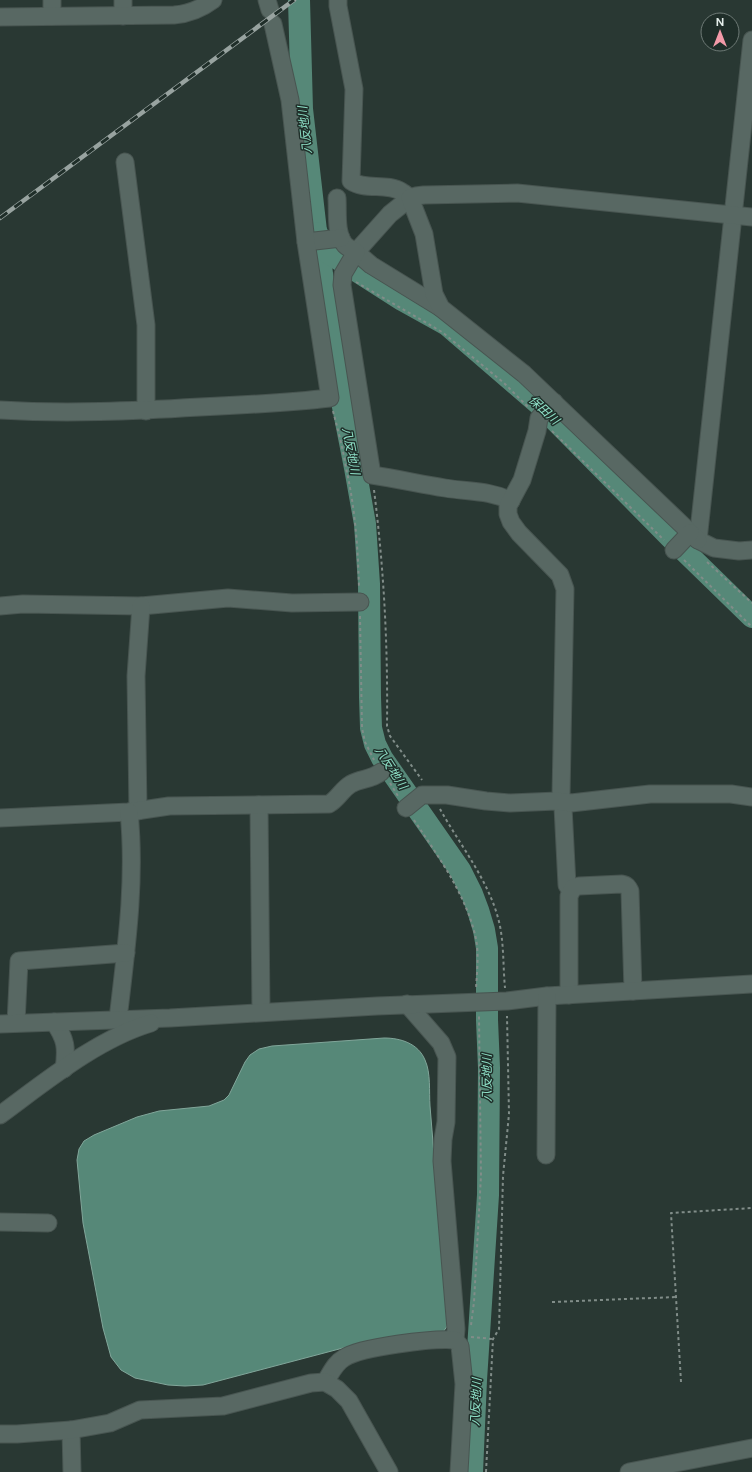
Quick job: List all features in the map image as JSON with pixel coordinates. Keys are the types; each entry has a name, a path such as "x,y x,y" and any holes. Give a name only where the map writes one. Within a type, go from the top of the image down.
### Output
{"street":[{"path":"0,17 52,8 123,8 174,15 186,14 196,5 213,0"},
{"path":"338,0 354,89 351,181 357,185 395,189 403,192 410,198 424,234 434,294 441,308"},
{"path":"0,410 36,412 114,412 297,402 330,398 321,240 270,12"},
{"path":"684,543 733,215 752,40"},
{"path":"125,162 146,325 146,410"},
{"path":"511,501 494,494 451,489 372,475 342,285 343,274 356,252 390,214 410,198 424,195 517,193 752,217"},
{"path":"321,240 338,228 337,198"},
{"path":"321,240 346,246 356,252 371,265 441,308 524,374 549,408 684,543 739,551 752,550"},
{"path":"549,408 539,418 537,431 522,480 508,506 508,514 511,522 519,533 560,575 565,589 561,796 567,885 570,891 569,995"},
{"path":"0,606 23,604 141,606 228,598 292,603 360,602"},
{"path":"118,1020 131,905 136,676 141,606"},
{"path":"0,818 134,811 169,806 329,804 336,800 346,788 352,784 370,779 381,772"},
{"path":"417,801 447,795 510,803 570,803 650,794 731,794 752,797"},
{"path":"258,805 261,1012"},
{"path":"570,891 580,886 622,884 626,885 630,891 633,991"},
{"path":"126,953 19,961 8,1023 170,1018 407,1004 503,1001 547,996 752,984"},
{"path":"546,1155 547,996"},
{"path":"407,1004 441,1043 447,1057 446,1122 443,1139 442,1161 456,1334 466,1338"},
{"path":"0,1115 64,1069 106,1042 136,1028 170,1018"},
{"path":"54,1022 65,1041 66,1052 64,1069"},
{"path":"0,1222 48,1224"},
{"path":"325,1382 338,1362 345,1356 356,1352 418,1342 466,1338"},
{"path":"459,1472 464,1384 460,1346 466,1338"},
{"path":"0,1434 70,1430 110,1423 140,1410 223,1406 311,1383 325,1382 337,1389 349,1401 389,1472"},
{"path":"70,1430 72,1472"},
{"path":"629,1472 752,1448"}],"path":[{"path":"330,398 347,469 358,550 362,728 365,742 381,772 417,801 453,834 487,888 500,926 502,940 503,1001 509,1114 503,1176 499,1330 492,1339 486,1472"},
{"path":"372,475 382,554 385,603 387,726 450,878 466,909 476,939 480,1020 481,1176 474,1302 466,1338 492,1339"},
{"path":"706,561 752,603"},
{"path":"681,1382 671,1213 752,1208"},
{"path":"552,1302 676,1297"}],"shaded area":[{"path":"384,1038 402,1040 418,1049 427,1065 448,1325 441,1335 350,1350 343,1348 203,1385 168,1385 135,1378 121,1370 111,1357 103,1328 83,1223 77,1160 79,1149 84,1141 94,1135 137,1117 159,1111 209,1106 224,1100 229,1095 245,1062 250,1055 259,1049 272,1046"}],"waterway":[{"name":"八反地川","path":"299,0 302,109 316,231 335,366 365,524 369,584 371,728 375,744 382,758 460,870 478,910 484,930 487,948 489,1068 488,1195 476,1380 472,1472"},
{"name":"保田川","path":"317,233 327,252 402,300 447,325 541,406 670,537 752,617"}],"railway":[{"path":"0,218 294,0"}]}
